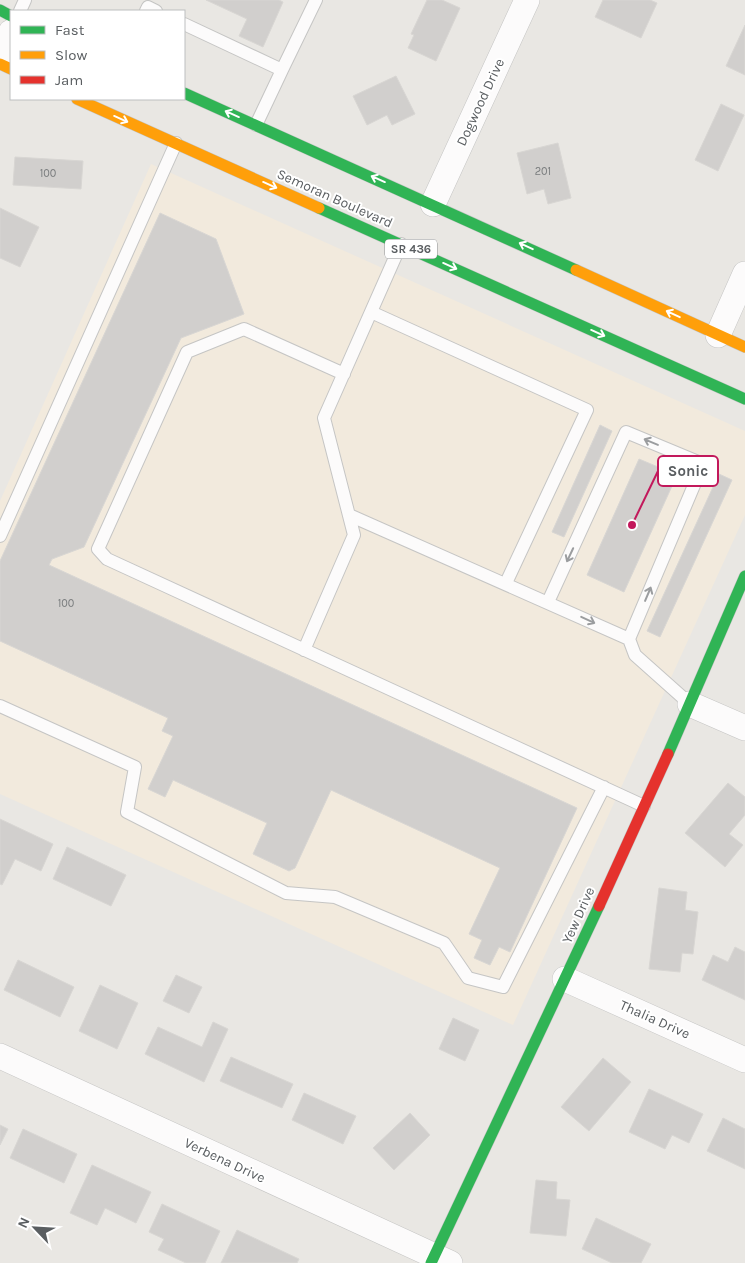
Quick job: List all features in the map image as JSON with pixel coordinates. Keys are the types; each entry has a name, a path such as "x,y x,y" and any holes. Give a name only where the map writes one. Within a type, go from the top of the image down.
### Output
{"main road":[{"path":"185,93 434,204 745,347"},
{"name":"Semoran Boulevard","path":"79,100 745,399"},
{"name":"Yew Drive","path":"438,1261 690,704 745,576"}],"street":[{"name":"Dogwood Drive","path":"434,204 527,0"},
{"path":"0,56 10,34"},
{"path":"718,334 745,274"},
{"path":"690,704 745,728"},
{"name":"Thalia Drive","path":"565,979 745,1060"},
{"name":"Verbena Drive","path":"0,1056 438,1261"}],"lane":[{"path":"256,125 316,0"},
{"path":"185,24 282,70"},
{"path":"0,536 176,143"},
{"path":"304,650 354,535 324,418 401,244"},
{"path":"371,312 587,410 506,583"},
{"path":"344,374 244,329 187,352 98,549 107,559 644,806"},
{"path":"548,602 626,432 703,464 629,639 635,655 690,704"},
{"path":"349,516 506,583 629,639"},
{"path":"730,612 745,617"},
{"path":"0,706 135,767 127,812 286,893 335,897 444,944 468,978 503,988 604,787"}],"shaded area":[{"path":"151,164 745,431 745,515 513,1025 0,794 0,501"}],"building":[{"path":"206,0 279,0 283,2 263,47 239,36 247,19"},
{"path":"427,0 442,0 460,8 436,61 408,48 414,35 411,34"},
{"path":"603,0 650,0 657,3 641,38 595,17"},
{"path":"745,25 745,75 726,66"},
{"path":"396,76 415,114 392,125 387,115 367,125 353,96"},
{"path":"721,104 744,115 718,171 695,160"},
{"path":"558,143 571,198 548,204 544,189 527,194 517,153"},
{"path":"15,157 83,161 81,189 13,185"},
{"path":"0,208 39,227 20,267 0,258"},
{"path":"160,213 216,239 244,314 181,338 84,547 52,559 49,565 577,808 510,952 499,947 490,965 474,958 482,940 469,934 500,868 331,790 295,868 289,871 253,854 267,823 173,780 165,797 148,789 173,736 162,731 168,718 0,641 0,561"},
{"path":"600,425 612,431 564,537 552,532"},
{"path":"639,459 677,475 624,592 587,575"},
{"path":"719,474 732,480 660,637 647,631"},
{"path":"728,783 745,797 745,815 729,834 743,845 725,867 685,833"},
{"path":"0,819 53,844 41,871 15,859 2,885 0,884"},
{"path":"67,847 126,875 111,906 53,879"},
{"path":"659,888 687,892 685,910 698,912 693,954 682,953 680,972 649,969"},
{"path":"735,947 745,952 745,1000 702,980 713,955 728,962"},
{"path":"18,960 74,987 60,1017 4,990"},
{"path":"176,975 202,987 189,1013 163,1001"},
{"path":"100,985 138,1003 117,1049 79,1031"},
{"path":"453,1018 479,1030 465,1061 439,1049"},
{"path":"213,1022 228,1029 204,1082 145,1054 158,1027 202,1047"},
{"path":"231,1057 293,1084 282,1108 220,1081"},
{"path":"603,1058 631,1082 589,1131 561,1107"},
{"path":"649,1089 703,1114 689,1143 672,1135 665,1149 629,1132"},
{"path":"304,1093 356,1116 343,1144 292,1120"},
{"path":"410,1113 430,1135 394,1170 373,1148"},
{"path":"723,1118 745,1129 745,1169 707,1151"},
{"path":"0,1125 8,1129 0,1145"},
{"path":"23,1129 77,1154 64,1183 10,1158"},
{"path":"92,1165 151,1192 136,1223 105,1208 97,1225 70,1213"},
{"path":"536,1180 557,1182 556,1199 570,1200 566,1236 530,1233"},
{"path":"162,1204 220,1231 205,1263 186,1263 158,1250 164,1239 149,1232"},
{"path":"596,1218 651,1244 641,1263 612,1263 582,1249"},
{"path":"237,1230 299,1259 297,1263 221,1263"}],"traffic: fast":[{"path":"0,10 10,15"},
{"path":"185,93 576,270"},
{"path":"319,208 745,399"},
{"path":"668,754 745,576"},
{"path":"431,1263 599,906"}],"traffic: slow":[{"path":"0,64 10,69"},
{"path":"79,100 319,208"},
{"path":"576,270 745,347"}],"traffic: jam":[{"path":"599,906 668,754"}],"place":[{"name":"Sonic","path":"632,525"}]}
